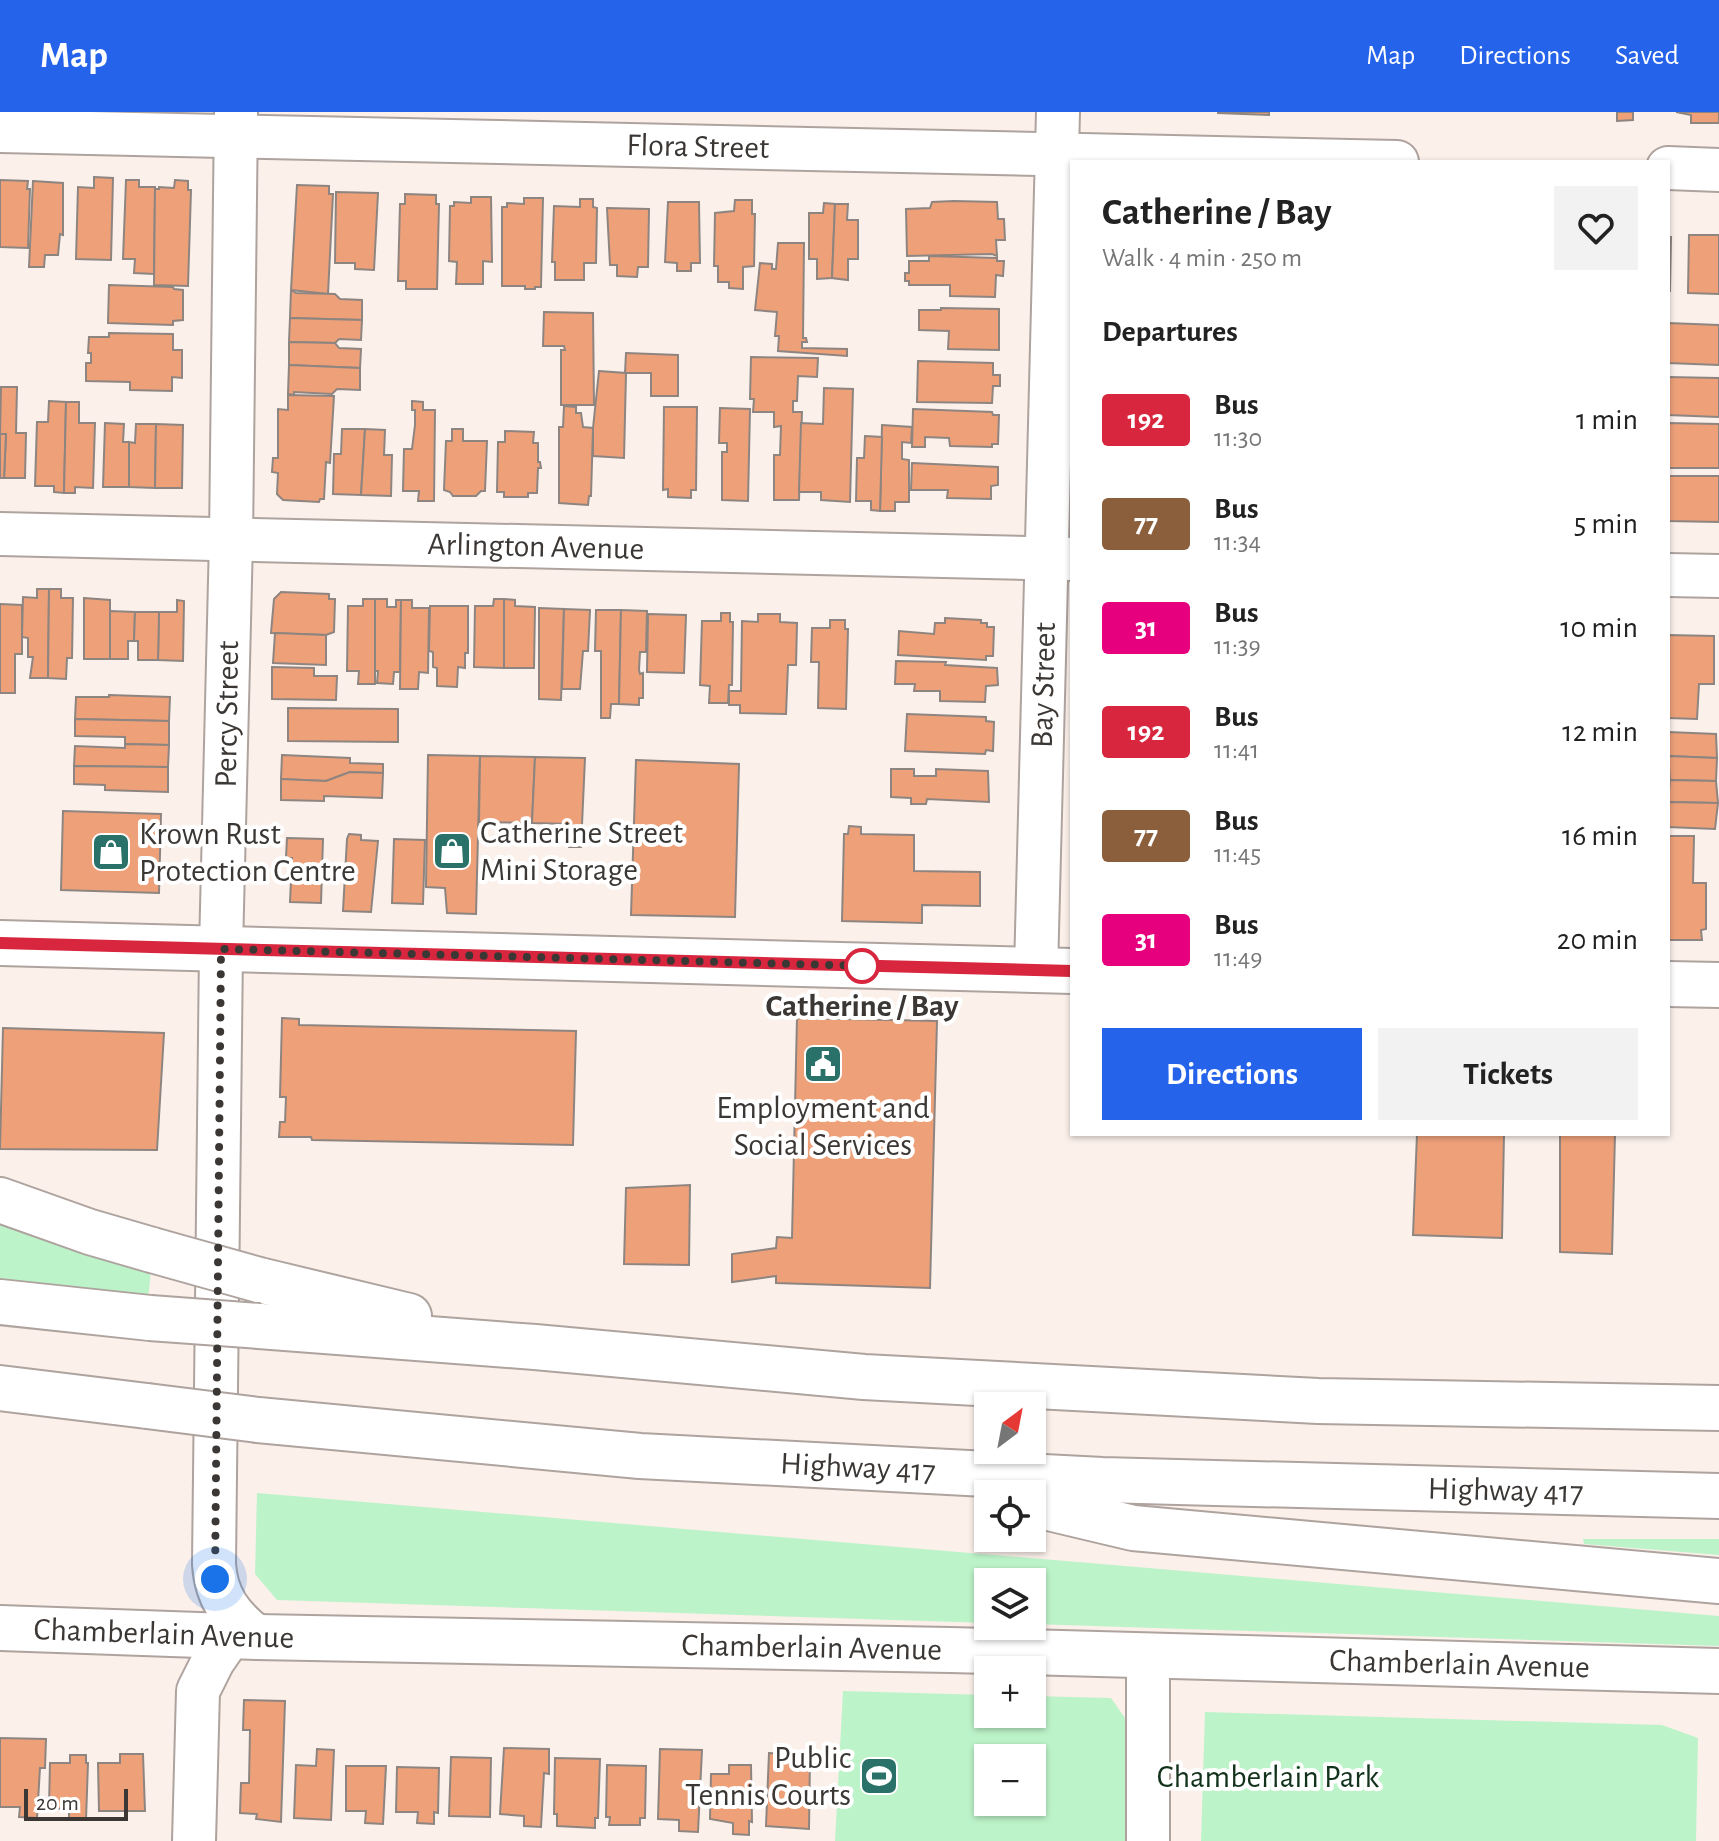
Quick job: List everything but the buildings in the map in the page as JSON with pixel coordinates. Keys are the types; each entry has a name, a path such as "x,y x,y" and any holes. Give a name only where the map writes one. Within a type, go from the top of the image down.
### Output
{"main road":[{"path":"0,943 1054,971"},
{"path":"1670,984 1719,985"},
{"path":"0,1200 90,1232 259,1280 535,1347"},
{"path":"0,1302 150,1318 535,1347 880,1378 1318,1401 1719,1408"},
{"name":"Highway 417","path":"0,1388 258,1420 640,1456 1102,1480 1719,1496"},
{"path":"860,1467 974,1492"},
{"path":"1046,1507 1133,1528 1719,1581"},
{"name":"Chamberlain Avenue","path":"0,1628 1719,1671"}],"street":[{"name":"Bay Street","path":"1054,971 1060,559 1058,112"},
{"name":"Flora Street","path":"0,131 236,125 1312,160"},
{"name":"Percy Street","path":"236,125 231,540 210,948 214,1564 219,1596 240,1624 244,1636"},
{"path":"1670,168 1719,170"},
{"name":"Arlington Avenue","path":"0,534 1060,559"},
{"path":"1670,575 1719,576"},
{"path":"177,1634 179,1692 196,1730"},
{"path":"194,1841 198,1691 213,1661 244,1636"},
{"path":"1148,1655 1148,1841"}],"green space":[{"path":"0,1206 152,1261 148,1300 0,1278"},
{"path":"257,1493 1719,1616 1719,1646 1046,1624 1046,1568 974,1568 974,1623 277,1600 255,1574"},
{"path":"1583,1539 1719,1539 1719,1555 1584,1544"},
{"name":"Chamberlain Park","path":"843,1691 974,1695 974,1728 1046,1728 1046,1696 1111,1698 1132,1728 1130,1823 1126,1841 835,1841"},
{"name":"Chamberlain Park","path":"1205,1712 1662,1725 1698,1738 1696,1841 1201,1841"}],"bus line":[{"name":"192","path":"0,943 1070,971"}],"place":[{"name":"Catherine Street Mini Storage","path":"452,851"},
{"name":"Krown Rust Protection Centre","path":"111,852"},
{"name":"Catherine / Bay","path":"862,966"},
{"name":"Employment and Social Services","path":"823,1064"},
{"name":"Public Tennis Courts","path":"879,1776"}],"route":[{"path":"215,1579 221,949 872,966 862,966"}]}
